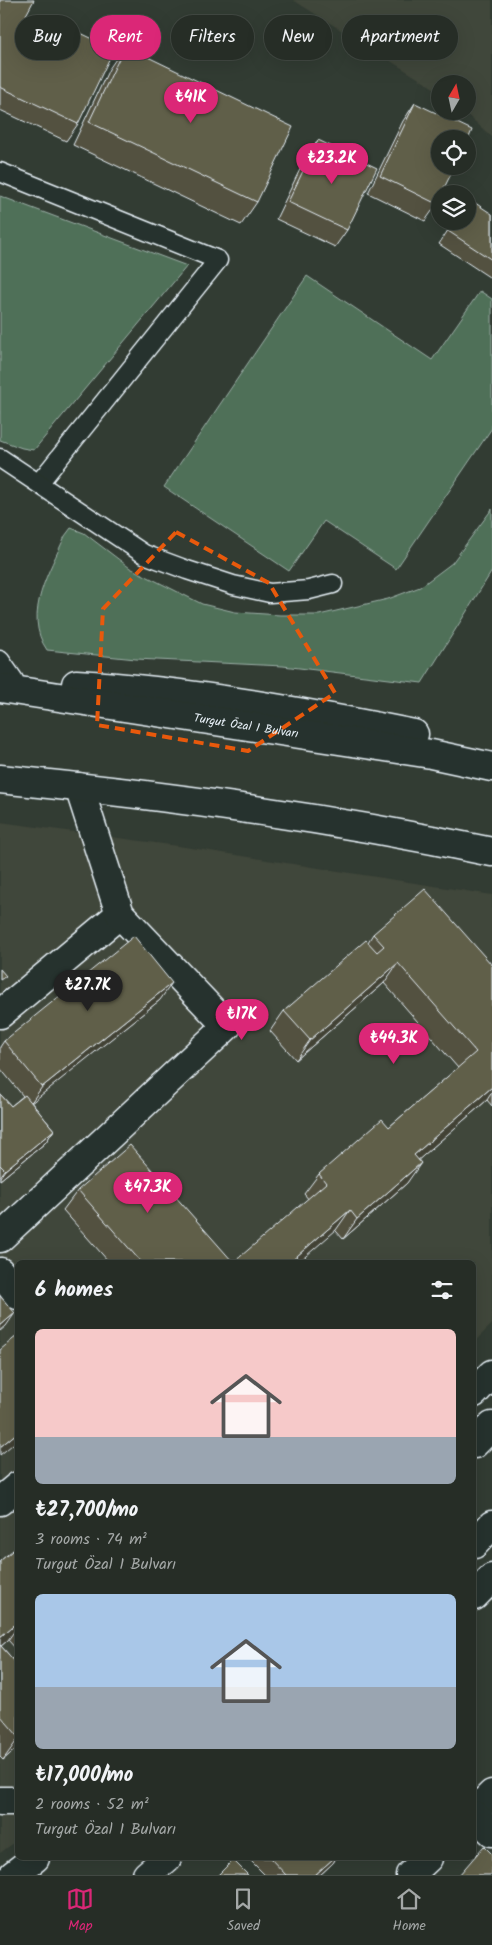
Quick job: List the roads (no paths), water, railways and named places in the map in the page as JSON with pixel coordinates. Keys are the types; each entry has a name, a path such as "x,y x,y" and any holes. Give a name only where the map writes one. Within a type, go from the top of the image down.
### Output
{"main road":[{"path":"3,677 121,686 277,707 492,748"},
{"name":"Turgut Özal 1 Bulvarı","path":"3,677 431,754 492,767"},
{"path":"4,781 79,787 334,823 492,852"},
{"path":"0,1238 227,1026 120,914 79,787"},
{"path":"0,1014 120,914"},
{"path":"0,1272 15,1291"},
{"path":"476,1391 492,1374"},
{"path":"476,1442 492,1426"},
{"path":"0,1502 15,1489"},
{"path":"476,1542 492,1525"},
{"path":"476,1594 492,1578"},
{"path":"476,1812 492,1794"},
{"path":"0,1801 15,1801"},
{"path":"476,1816 492,1832"},
{"path":"13,1875 32,1860"},
{"path":"147,1875 165,1860"},
{"path":"410,1875 426,1860"}],"lane":[{"path":"0,172 218,260 39,483"},
{"path":"0,458 144,554 233,585 270,592 309,590 333,584"}]}
